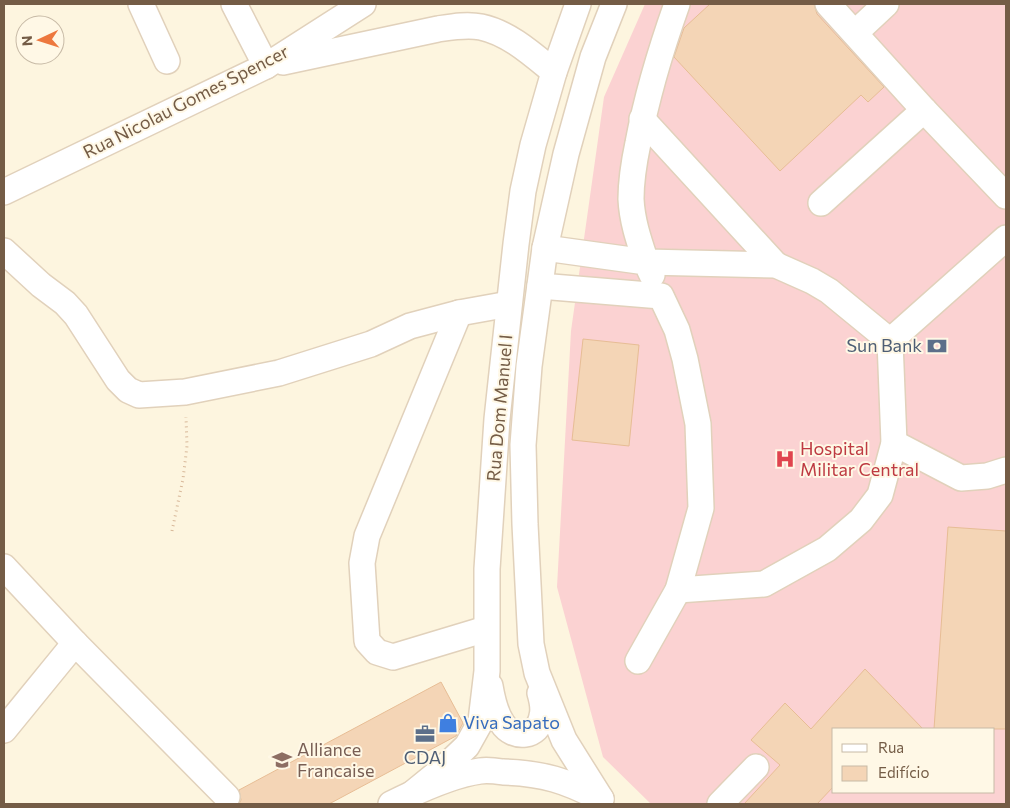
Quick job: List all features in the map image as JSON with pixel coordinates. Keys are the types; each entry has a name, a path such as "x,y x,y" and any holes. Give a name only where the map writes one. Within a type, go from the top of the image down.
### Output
{"street":[{"path":"142,4 167,61"},
{"path":"234,4 266,66 438,29 480,26 499,33 517,43 554,72"},
{"name":"Rua Nicolau Gomes Spencer","path":"4,192 266,66 363,4"},
{"name":"Rua Dom Manuel I","path":"413,793 467,746 481,721 487,671 487,569 498,419 509,304 523,191 533,145 554,72 578,4"},
{"name":"Rua Dom Manuel I","path":"604,802 564,740 537,673 531,644 523,445 529,366 546,248 566,154 593,57 614,4"},
{"path":"638,661 678,590 701,508 698,424 685,359 679,337 646,262 634,225 631,200 631,177 642,119 677,4"},
{"path":"828,4 924,110 1006,196"},
{"path":"855,33 886,4"},
{"path":"821,203 924,110"},
{"path":"642,119 776,265"},
{"path":"890,341 1006,238"},
{"path":"546,248 646,262 776,265 829,291 890,341 894,443 880,495 861,520 827,549 764,584 678,590"},
{"path":"4,251 41,285 65,303 76,315 118,380 128,390 139,395 185,392 279,373 371,344 410,326 459,312 509,304"},
{"path":"540,286 661,296"},
{"path":"459,312 367,536 362,563 367,641 377,652 393,656 486,630"},
{"path":"894,443 961,478 987,476 1006,470"},
{"path":"4,567 75,643 227,797"},
{"path":"4,730 75,643"},
{"path":"487,671 497,714 502,724 511,732 518,734 530,734 538,728 542,717 537,673"},
{"path":"720,804 756,767"},
{"path":"391,804 413,793 481,770 525,772 562,780 604,802"}],"path":[{"path":"172,531 183,479 187,446 185,392"}],"shaded area":[{"name":"Hospital Militar Central","path":"645,4 1006,4 1006,804 651,804 603,757 557,587 571,331 604,97"}],"building":[{"path":"710,4 814,4 817,14 884,87 868,102 861,95 780,171 674,57 684,28"},
{"path":"583,339 639,345 629,446 572,440"},
{"path":"948,527 1006,531 1006,729 934,728"},
{"path":"865,669 922,728 832,728 832,788 817,804 744,804 780,765 751,740 785,703 811,729"},
{"path":"441,682 463,723 456,736 329,804 239,804 241,800 239,790"}],"place":[{"name":"Sun Bank","path":"937,346"},
{"name":"Hospital Militar Central","path":"785,459"},
{"name":"Viva Sapato","path":"448,723"},
{"name":"CDAJ","path":"425,734"},
{"name":"Alliance Francaise","path":"282,760"}]}
